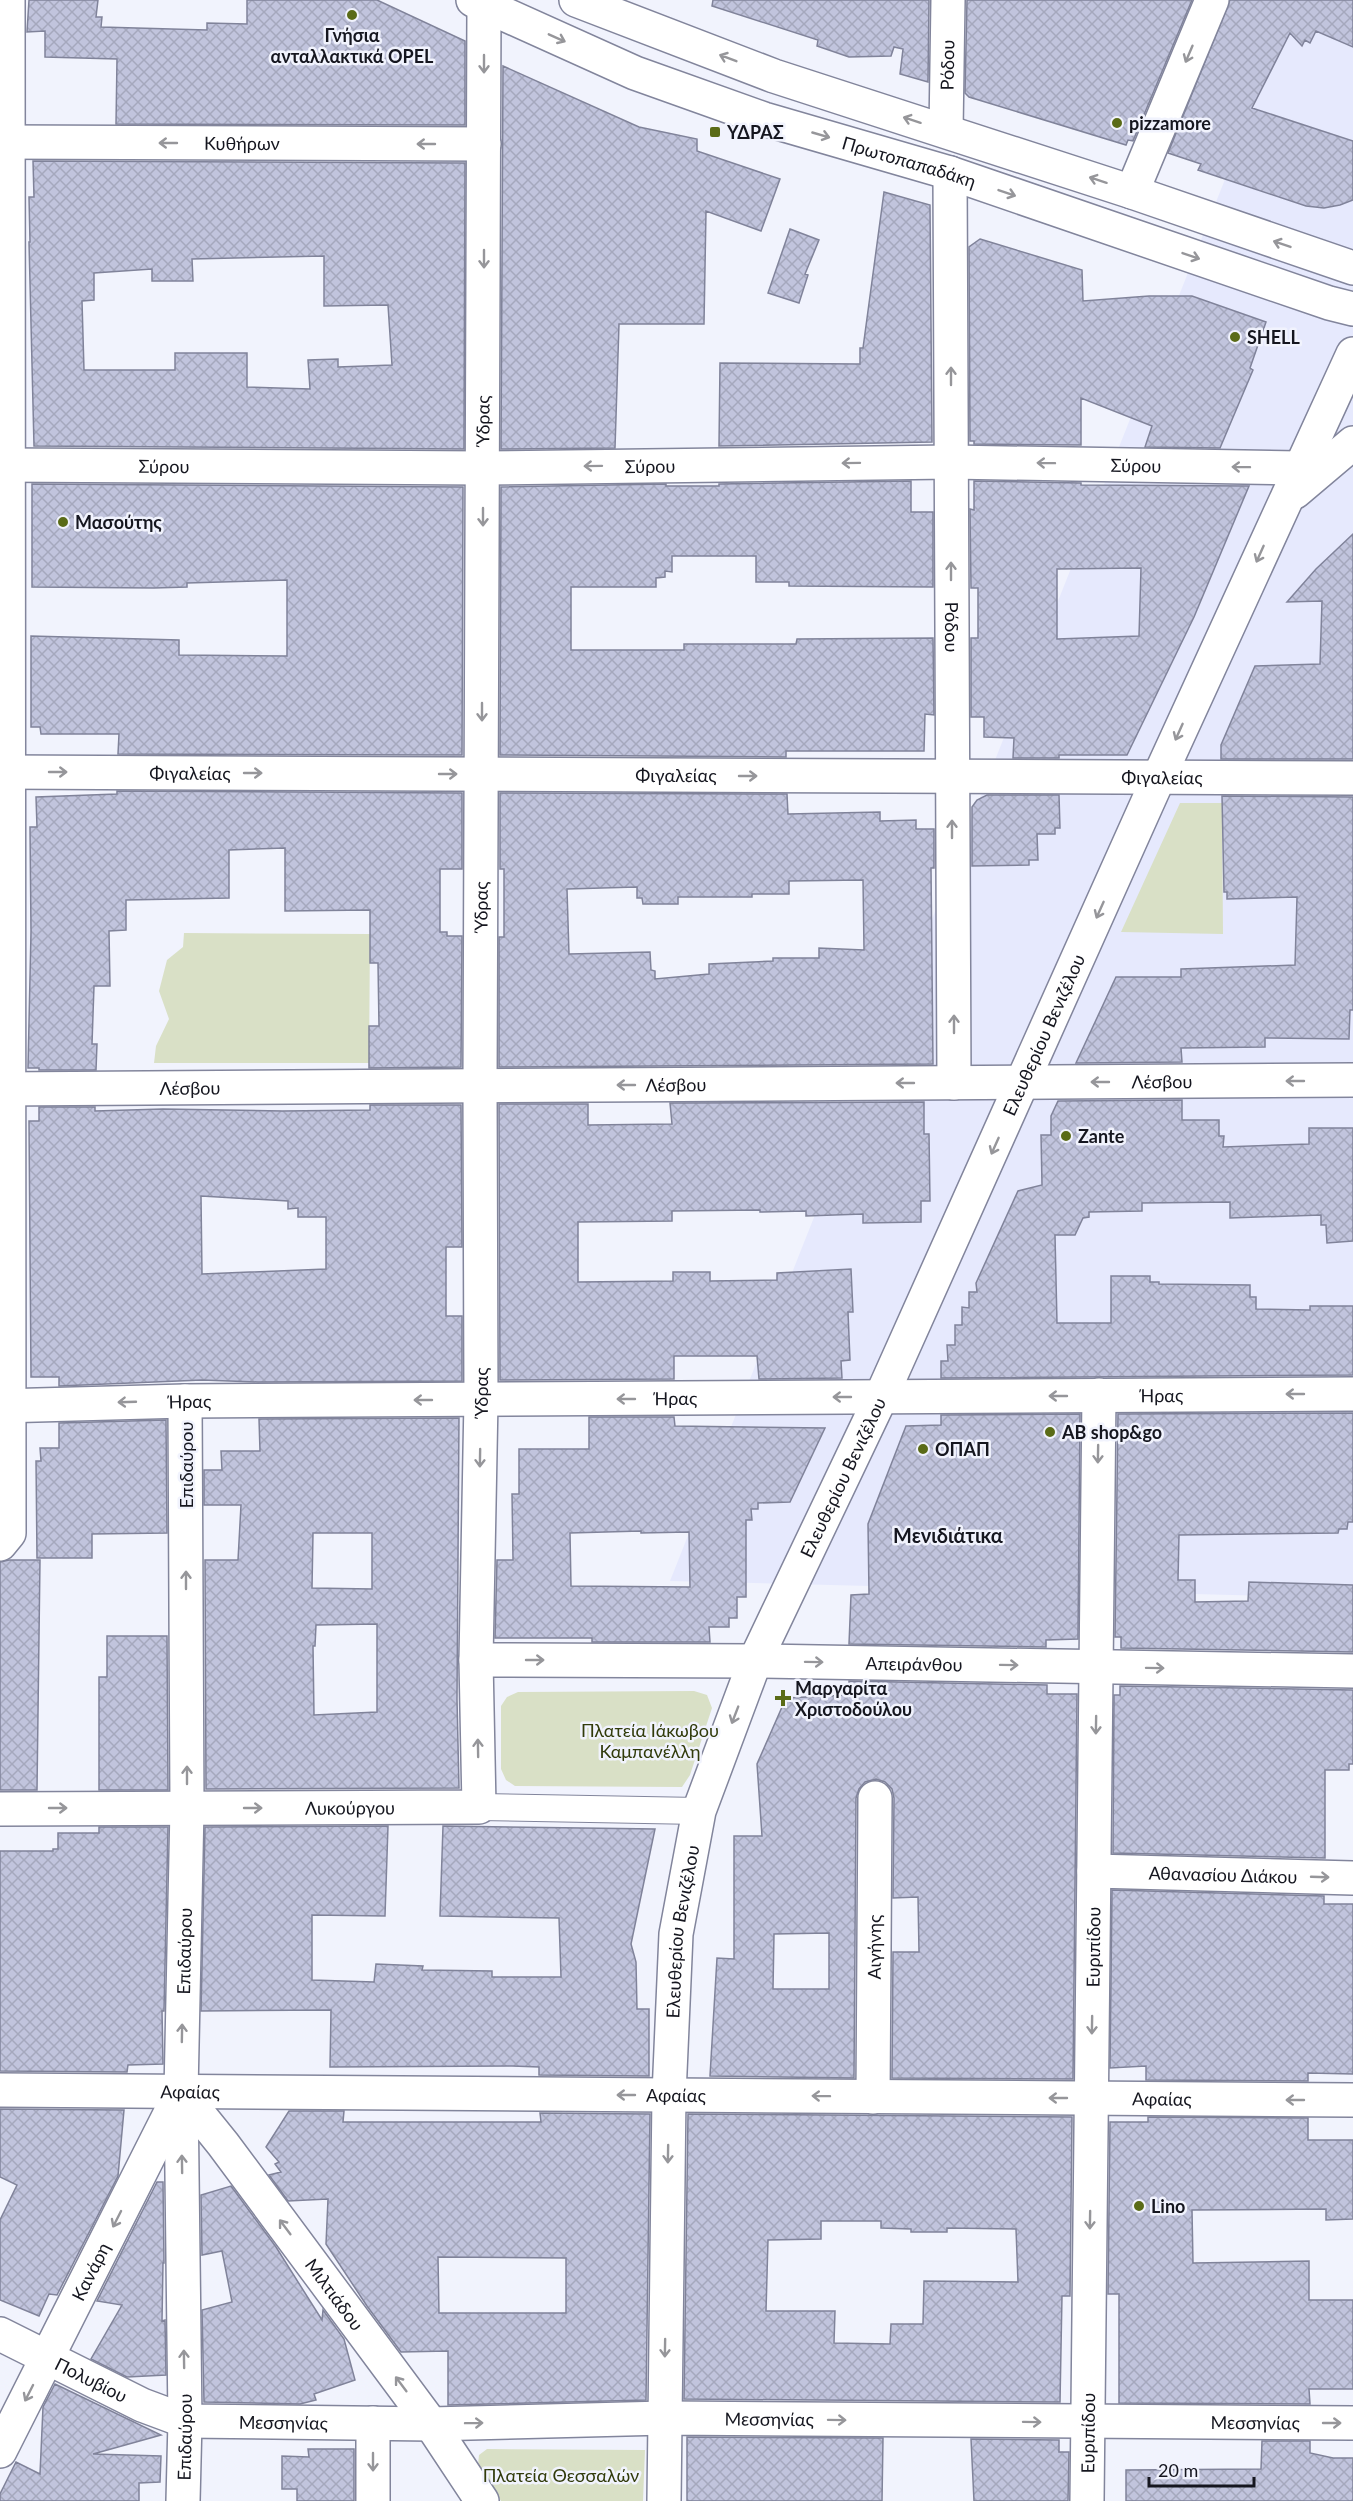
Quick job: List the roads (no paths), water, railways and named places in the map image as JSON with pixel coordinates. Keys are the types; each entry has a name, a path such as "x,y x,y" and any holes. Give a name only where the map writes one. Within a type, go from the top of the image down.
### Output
{"street":[{"path":"0,1544 9,1533 5,1406 4,772 4,142 8,0"},
{"path":"576,0 774,76 1132,192 1353,268"},
{"name":"Ρόδου","path":"946,131 948,0"},
{"path":"1132,192 1212,0"},
{"name":"Ύδρας","path":"478,3 484,144 481,1400 476,1660 478,1807"},
{"name":"Πρωτοπαπαδάκη","path":"478,3 635,73 764,119 950,173 1329,303 1353,309"},
{"name":"Κυθήρων","path":"4,142 484,144"},
{"name":"Ρόδου","path":"950,173 954,1083"},
{"name":"Ελευθερίου Βενιζέλου","path":"664,2501 669,2095 676,1934 699,1811 756,1661 881,1397 1159,777 1353,354"},
{"name":"Ελευθερίου Βενιζέλου","path":"1278,515 1298,487 1353,443"},
{"name":"Σύρου","path":"4,465 483,468 951,462 1299,468"},
{"name":"Φιγαλείας","path":"4,772 1353,778"},
{"name":"Λέσβου","path":"5,1089 1353,1080"},
{"name":"Ήρας","path":"5,1406 185,1401 1353,1394"},
{"name":"Ευριπίδου","path":"1087,2501 1099,1395"},
{"name":"Επιδαύρου","path":"183,2501 185,2421 181,2092 187,1808 185,1401"},
{"name":"Απειράνθου","path":"476,1660 756,1661 1353,1671"},
{"name":"Αιγήνης","path":"873,2097 875,1798"},
{"name":"Λυκούργου","path":"0,1809 478,1807 699,1811"},
{"name":"Αθανασίου Διάκου","path":"1094,1871 1353,1878"},
{"name":"Αφαίας","path":"0,2090 1353,2100"},
{"name":"Κανάρη","path":"0,2451 181,2092"},
{"name":"Μιλτιάδου","path":"181,2092 223,2144 430,2424 482,2501"},
{"name":"Πολυβίου","path":"0,2334 142,2405 185,2421"},
{"name":"Μεσσηνίας","path":"185,2421 430,2424 665,2418 1353,2423"},
{"path":"373,2423 373,2501"}],"place":[{"name":"Γνήσια ανταλλακτικά OPEL","path":"352,15"},
{"name":"pizzamore","path":"1117,123"},
{"name":"ΥΔΡΑΣ","path":"715,132"},
{"name":"SHELL","path":"1235,337"},
{"name":"Μασούτης","path":"63,522"},
{"name":"Zante","path":"1066,1136"},
{"name":"AB shop&go","path":"1050,1432"},
{"name":"ΟΠΑΠ","path":"923,1449"},
{"name":"Μαργαρίτα Χριστοδούλου","path":"783,1698"},
{"name":"Lino","path":"1139,2206"}],"district":[{"name":"Μενιδιάτικα","path":"948,1535"}],"park label":[{"name":"Πλατεία Ιάκωβου Καμπανέλλη","path":"650,1740"},
{"name":"Πλατεία Θεσσαλών","path":"561,2475"}]}
